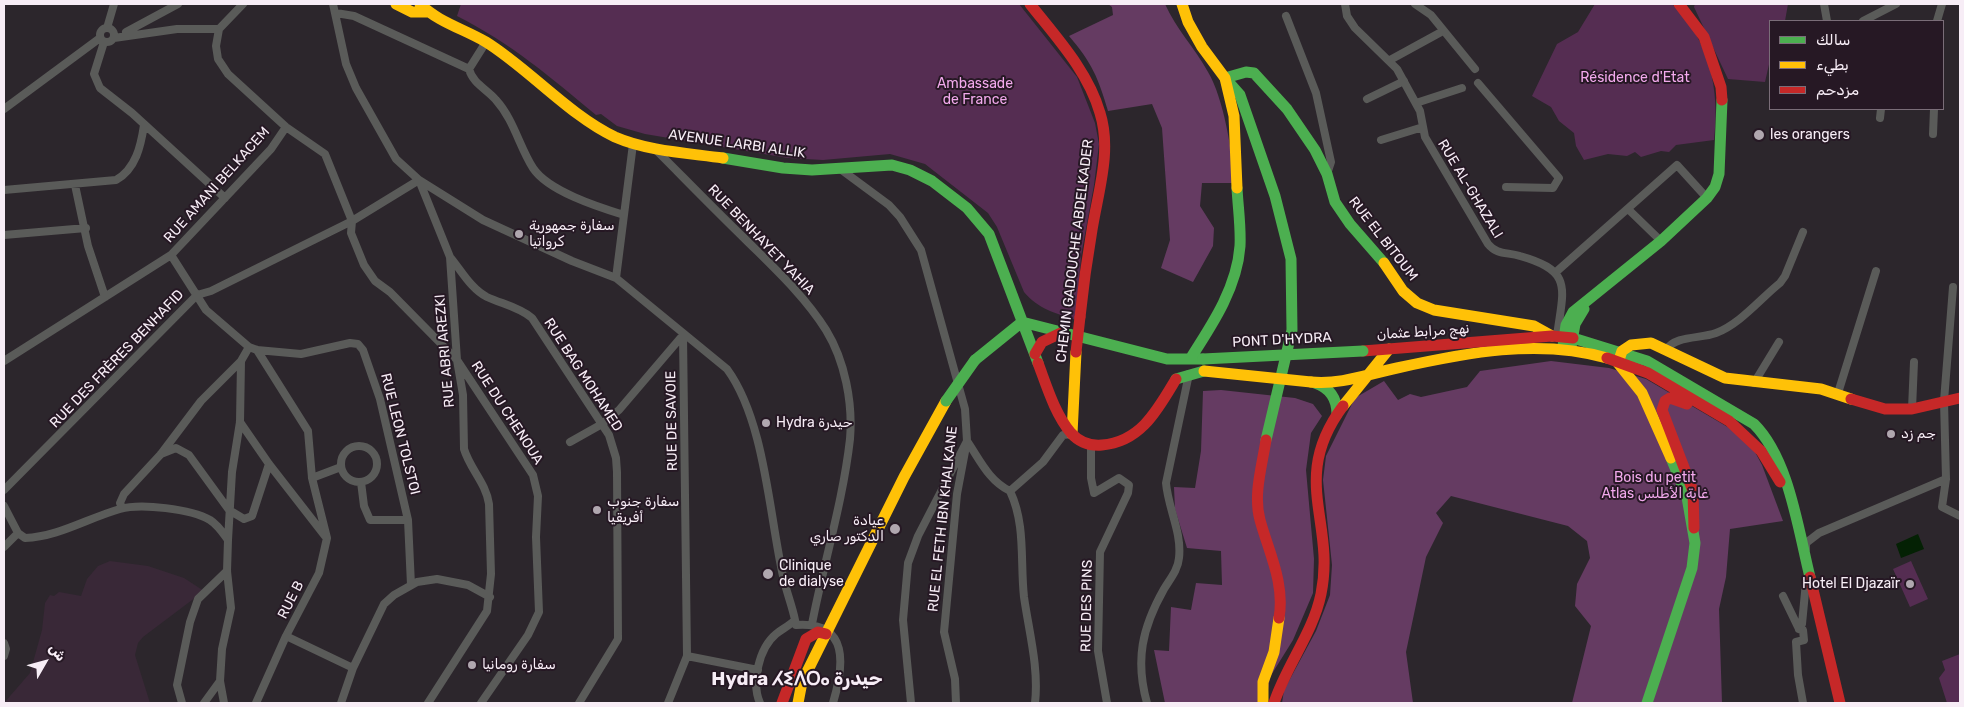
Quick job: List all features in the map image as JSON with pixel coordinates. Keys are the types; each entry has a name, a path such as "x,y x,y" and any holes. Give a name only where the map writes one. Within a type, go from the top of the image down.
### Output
{"main road":[{"name":"AVENUE LARBI ALLIK","path":"396,4 412,12 424,8 486,42 594,124 633,144 783,168 839,168 892,165 910,170 932,181 980,221 1000,260 1025,327"},
{"name":"CHEMIN GADOUCHE ABDELKADER","path":"1030,4 1077,64 1101,113 1105,138 1102,171 1083,284 1076,352 1072,434"},
{"path":"1182,4 1188,22 1202,47 1240,95 1275,196 1291,259 1293,281 1292,330 1266,440 1258,502 1260,521 1266,535 1281,596 1274,652 1263,682 1263,703"},
{"path":"1562,336 1604,287 1661,240 1707,198 1719,174 1724,108 1721,87 1704,37 1679,4"},
{"name":"RUE EL BITOUM","path":"1225,78 1246,72 1258,76 1302,130 1327,174 1335,202 1350,224 1378,253 1404,291 1417,304 1434,310 1534,326 1562,336"},
{"path":"1190,359 1234,281 1238,266 1240,245 1238,153 1234,116 1225,78"},
{"path":"1014,296 1029,314 1062,332"},
{"path":"798,703 802,682 908,470 946,401 975,360 997,341 1025,327 1062,332"},
{"path":"1025,327 1049,391 1072,434 1091,445 1109,444 1139,430 1146,424 1176,379 1204,371 1313,382 1337,382 1481,352 1534,347 1620,356 1731,422 1758,445 1772,467 1791,505"},
{"path":"1035,354 1036,349 1047,337 1062,332"},
{"name":"PONT D'HYDRA","path":"1062,332 1167,359 1364,351"},
{"path":"1562,336 1567,349"},
{"path":"1562,336 1656,366 1754,424 1765,435 1781,464 1809,578 1828,645 1840,703"},
{"name":"نهج مرابط عثمان","path":"1364,351 1562,336"},
{"path":"1202,338 1202,359"},
{"path":"1694,528 1682,484 1650,408 1642,393 1620,368 1620,356 1631,345 1644,342 1666,350 1711,374 1725,378 1838,393 1885,409 1912,409 1960,398"},
{"path":"1274,703 1279,686 1310,625 1320,596 1324,563 1315,478 1318,456 1337,414 1388,349"},
{"path":"1364,351 1370,362 1369,375"},
{"path":"1167,359 1176,379"},
{"path":"1313,382 1328,388 1337,407 1337,414"},
{"path":"1647,703 1692,568 1695,504 1693,491 1662,413 1662,407 1665,401 1674,398 1717,418 1731,422"},
{"path":"810,633 827,632"},
{"path":"810,633 807,647 811,650 816,650 821,646"},
{"path":"782,703 810,633"}],"street":[{"path":"107,28 114,4"},
{"path":"4,110 102,40 110,42 114,36 133,30 178,4"},
{"path":"114,36 177,28 219,29 243,4"},
{"name":"RUE ABRI AREZKI","path":"333,4 346,64 356,88 396,159 419,180 450,257 457,360 463,395 464,449 469,463 487,493 489,504 490,597 482,622 428,703"},
{"name":"RUE AL-GHAZALI","path":"1345,4 1347,16 1355,28 1390,60 1404,81 1416,103 1424,137 1488,244 1498,252 1519,255 1556,272"},
{"path":"1415,4 1431,15 1475,69"},
{"path":"1824,4 1827,20"},
{"path":"1865,20 1896,4"},
{"path":"1938,20 1942,4"},
{"path":"336,13 354,16 469,69"},
{"path":"1286,16 1316,93 1331,162 1327,174"},
{"path":"114,36 113,30 107,28 100,31 102,40 95,68 95,81 100,88 144,125 224,198"},
{"name":"RUE AMANI BELKACEM","path":"4,361 171,255 271,149 286,127 228,74 218,59 216,46 219,29"},
{"path":"1390,60 1444,31"},
{"path":"486,42 469,69 471,77 496,100 516,130 532,167 543,180 584,202 624,215"},
{"path":"1367,99 1404,81"},
{"path":"1478,83 1559,178 1553,188 1506,187"},
{"path":"1416,103 1462,88"},
{"path":"1880,118 1881,110"},
{"path":"1933,134 1934,110"},
{"path":"4,190 108,182 122,177 138,154 142,144 144,125"},
{"name":"RUE DU CHENOUA","path":"286,127 325,154 352,221 351,233 364,265 375,282 390,292 457,360 533,475 538,496 536,537 539,612 528,635 481,703"},
{"path":"1380,140 1423,127"},
{"path":"616,278 633,144"},
{"name":"RUE BENHAYET YAHIA","path":"653,147 806,303 826,330 840,363 850,399 850,437 841,494 810,633"},
{"path":"1562,336 1563,289 1561,279 1556,272 1677,166 1707,198"},
{"name":"RUE EL FETH IBN KHALKANE","path":"839,168 889,205 900,217 921,250 965,409 968,441 957,494 944,623 956,703"},
{"path":"419,180 483,220 579,264 616,278 683,335 703,348 728,369 741,394 763,467 783,577 796,625 810,633"},
{"name":"RUE DES FRÈRES BENHAFID","path":"4,490 197,295 210,291 352,221 419,180"},
{"path":"75,185 86,228 88,246 105,297"},
{"path":"1629,210 1661,240"},
{"path":"5,237 86,228"},
{"path":"1666,350 1674,342 1715,333 1731,324 1780,283 1785,276 1803,232"},
{"name":"RUE LEON TOLSTOI","path":"171,255 206,310 249,347 257,350 301,354 350,342 358,344 363,350 374,378 408,520 411,585"},
{"name":"RUE BAG MOHAMED","path":"450,257 481,293 525,311 532,318 602,424 616,458 618,639 580,703"},
{"path":"1838,393 1876,271"},
{"path":"1953,287 1944,401 1946,479 1942,507 1960,516"},
{"path":"570,442 602,424 619,410 683,335"},
{"name":"RUE DE SAVOIE","path":"683,335 687,656"},
{"path":"1754,383 1780,342"},
{"path":"122,508 120,503 124,494 161,454 201,401 241,361 249,347"},
{"name":"RUE B","path":"256,703 286,636 319,573 327,538 312,478 308,431 257,350"},
{"path":"224,703 220,681 222,649 231,608 227,571 229,510 240,422 241,361"},
{"path":"1912,409 1914,362"},
{"path":"1147,703 1142,686 1140,658 1144,630 1163,590 1176,570 1179,559 1179,538 1168,499 1166,483 1189,374"},
{"path":"240,422 302,509 327,538"},
{"path":"1010,492 1043,462 1063,435 1072,434"},
{"path":"968,441 987,472 1000,486 1010,492 1018,510 1022,536 1024,594 1037,686 1035,703"},
{"path":"911,703 906,672 903,620 908,563 918,536 968,441"},
{"name":"RUE DES PINS","path":"1091,445 1091,478 1094,493 1119,478 1129,485 1128,493 1100,552 1098,651 1107,703"},
{"path":"363,446 376,457 375,471 372,476 361,482 350,480 341,467 342,455 351,447 363,446"},
{"path":"161,454 176,448 189,455 229,510 244,519 252,516 269,464"},
{"path":"376,457 392,451"},
{"path":"312,478 341,467"},
{"path":"1806,562 1806,543 1819,532 1946,479"},
{"path":"361,482 362,498 370,520 408,520"},
{"path":"302,509 310,510 320,504"},
{"path":"4,506 18,533 25,538 42,536 122,508 160,508 199,515 212,521 228,540"},
{"path":"4,547 18,533"},
{"path":"182,703 178,694 178,679 190,622 198,599 227,571"},
{"path":"1799,629 1802,624 1806,582 1809,578"},
{"path":"341,703 353,668 384,604 394,595 411,585 428,579 450,580 468,585 490,597"},
{"path":"1783,596 1799,629 1803,630 1804,640 1796,642 1802,703"},
{"path":"760,703 756,687 758,670 767,644 777,633 796,620"},
{"path":"827,632 837,642 842,660 840,679 833,703"},
{"path":"286,636 353,668"},
{"path":"4,644 6,649 4,656"},
{"path":"668,703 687,656 758,670"},
{"path":"204,703 220,681"}],"shaded area":[{"path":"1918,534 1924,549 1901,558 1896,544"},
{"path":"110,561 148,566 184,578 204,591 143,637 138,643 135,655 150,703 4,703 30,673 42,630 45,603 50,595 54,596 59,592 81,596 87,579 98,566"}],"green space":[{"name":"Ambassade de France","path":"461,4 1019,4 1077,77 1095,123 1099,144 1094,185 1081,256 1076,320 1047,310 1029,298 1024,292 997,227 988,213 925,164 890,154 823,160 788,158 645,134 617,126 601,114 596,115 513,49 457,16"},
{"path":"1108,4 1165,4 1208,72 1219,96 1229,141 1235,183 1202,183 1200,206 1214,228 1213,246 1193,282 1161,268 1170,240 1162,128 1152,104 1108,111 1093,71 1069,36 1113,15 1112,7"},
{"name":"Résidence d'Etat","path":"1595,4 1672,4 1685,18 1704,50 1710,67 1715,103 1714,140 1676,145 1669,152 1661,151 1641,157 1635,152 1627,156 1608,154 1584,160 1576,146 1574,133 1559,121 1551,107 1532,96 1557,44 1578,32"},
{"path":"1695,4 1788,4 1785,20 1769,20 1769,64 1765,82 1728,79 1694,7"},
{"name":"Bois du petit Atlas غابة الأطلس","path":"1551,361 1609,368 1646,379 1748,439 1762,465 1783,521 1730,529 1726,577 1719,609 1722,703 1572,703 1591,626 1575,606 1577,584 1590,558 1587,541 1568,526 1451,496 1436,513 1443,523 1426,557 1406,652 1413,703 1282,703 1284,690 1316,631 1330,595 1332,565 1323,480 1326,456 1355,398 1384,381 1398,400 1410,394 1421,397 1467,387 1480,371"},
{"path":"1221,390 1295,398 1313,404 1322,416 1311,433 1306,470 1314,559 1313,593 1293,640 1270,677 1266,703 1165,703 1154,650 1169,651 1171,607 1191,610 1196,583 1222,585 1221,551 1187,548 1175,509 1174,487 1195,488 1201,451 1203,391"},
{"name":"Hotel El Djazaïr","path":"1911,561 1928,599 1910,607 1893,569"},
{"path":"1960,654 1960,703 1947,703 1939,678 1945,670 1942,661"}],"traffic: fast":[{"path":"1225,78 1246,72 1254,73 1287,109 1315,150 1327,174 1335,202 1350,224 1384,263"},
{"path":"1225,78 1240,95 1275,196 1291,259 1292,330 1266,440"},
{"path":"1563,346 1566,325 1573,312 1661,241 1707,198 1715,187 1719,174 1722,100"},
{"path":"723,158 783,168 812,170 892,165 910,170 932,181 967,208 989,234 1038,363"},
{"path":"1190,359 1222,306 1234,277 1240,246 1237,188"},
{"path":"1571,347 1575,324 1584,309"},
{"path":"975,360 1022,322"},
{"path":"1022,322 1167,359 1203,359"},
{"path":"1573,338 1647,361 1754,424 1766,439 1784,475 1791,496 1810,577"},
{"path":"1203,359 1363,351"},
{"path":"946,401 975,360"},
{"path":"1176,379 1204,371"},
{"path":"1315,383 1332,394 1336,403 1337,414"},
{"path":"1647,703 1692,568 1695,543 1687,497 1671,458"}],"traffic: slow":[{"path":"396,4 412,12 428,12"},
{"path":"420,4 443,21 486,42 518,65 565,105 598,128 615,137 627,142 654,148 723,158"},
{"path":"1182,4 1188,22 1202,47 1225,78 1234,116 1237,188"},
{"path":"1384,263 1403,291 1417,303 1434,310 1534,326 1552,336"},
{"path":"1671,458 1642,393 1618,363 1622,351 1631,345 1651,343 1725,378 1821,389 1851,399"},
{"path":"1311,382 1333,382 1449,357 1502,350 1528,348 1555,349 1607,358"},
{"path":"1343,406 1389,349"},
{"path":"1072,434 1076,352"},
{"path":"1204,371 1311,382"},
{"path":"798,703 802,682 904,477 946,401"},
{"path":"1263,703 1263,682 1274,652 1279,618"}],"traffic: jam":[{"path":"1030,4 1070,55 1088,83 1095,98 1103,127 1105,142 1103,172 1088,252 1080,317"},
{"path":"1679,4 1704,37 1721,87 1722,100"},
{"path":"1076,352 1080,317"},
{"path":"1035,354 1042,342 1063,332"},
{"path":"1363,351 1552,336 1573,338"},
{"path":"1607,358 1648,373 1729,421 1761,451 1780,482"},
{"path":"1038,363 1052,400 1065,426 1078,439 1093,445 1116,443 1138,431 1155,412 1176,379"},
{"path":"1687,404 1670,398 1665,401 1662,410 1693,491 1694,528"},
{"path":"1851,399 1885,409 1912,409 1960,398"},
{"path":"1274,703 1285,676 1306,636 1321,594 1324,568 1323,544 1316,478 1319,456 1327,432 1343,406"},
{"path":"1266,440 1257,501 1260,520 1278,580 1280,593 1279,618"},
{"path":"1810,577 1840,703"},
{"path":"782,703 806,639 818,632 826,634"}],"place":[{"name":"les orangers","path":"1759,135"},
{"name":"سفارة جمهورية كرواتيا","path":"519,234"},
{"name":"Hydra حيدرة","path":"766,423"},
{"name":"جم زد","path":"1891,434"},
{"name":"سفارة جنوب أفريقيا","path":"597,510"},
{"name":"عيادة الدكتور صاري","path":"895,529"},
{"name":"Clinique de dialyse","path":"768,574"},
{"name":"Hotel El Djazaïr","path":"1910,584"},
{"name":"سفارة رومانيا","path":"472,665"}],"district":[{"name":"Hydra ⵃⵉⴷⵔⴰ حيدرة","path":"797,680"}]}
